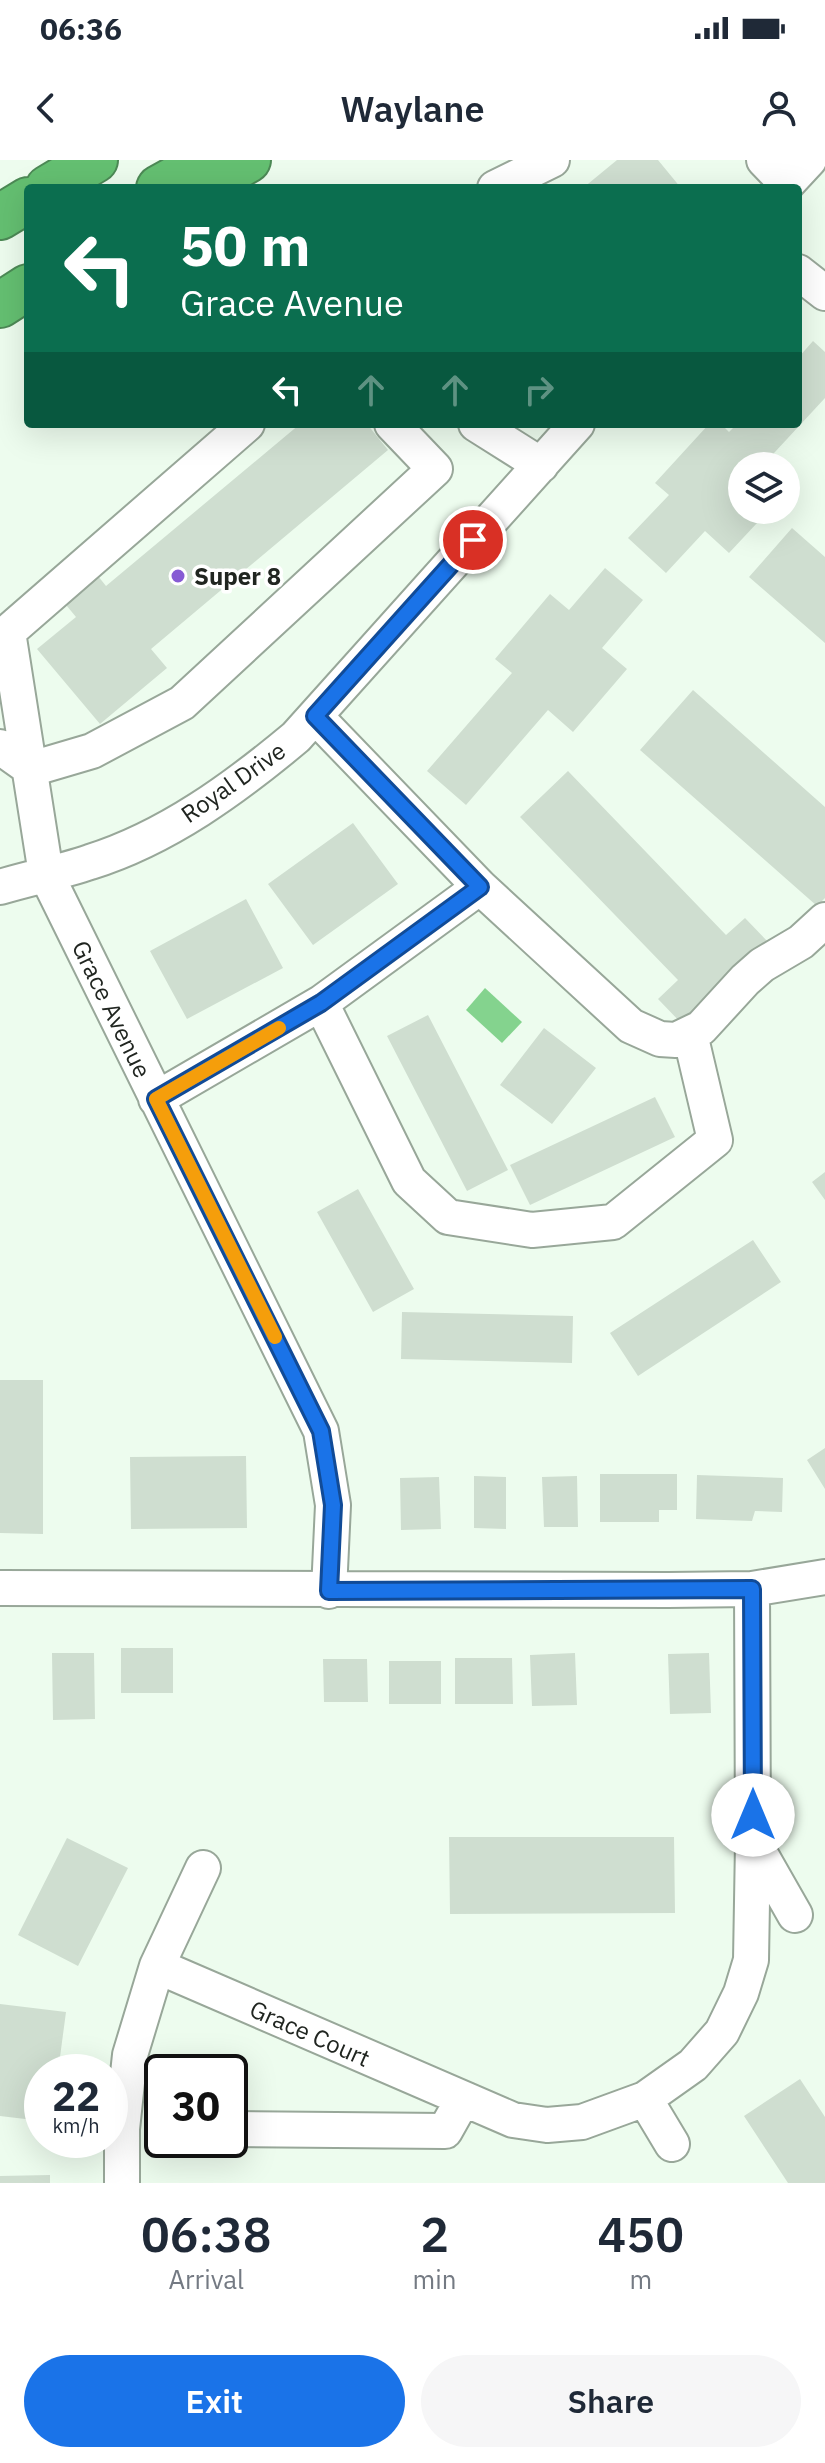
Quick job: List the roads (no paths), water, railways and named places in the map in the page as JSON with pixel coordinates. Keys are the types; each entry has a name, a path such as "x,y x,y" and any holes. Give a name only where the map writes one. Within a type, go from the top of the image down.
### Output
{"highway":[{"path":"55,184 95,160"},
{"path":"166,184 209,160"},
{"path":"207,184 248,160"},
{"path":"0,217 24,202"},
{"path":"0,278 24,263"},
{"path":"0,305 24,290"}],"street":[{"path":"503,184 552,160"},
{"path":"802,275 825,293"},
{"name":"Grace Avenue","path":"242,428 8,632 46,874 321,1431 333,1505 329,1591"},
{"path":"0,747 31,769 92,751 182,703 435,469 396,428"},
{"path":"482,428 541,465"},
{"name":"Royal Drive","path":"0,887 92,862 158,834 247,778 296,737 573,428"},
{"path":"315,716 480,887 631,1026 660,1039 676,1040 701,1028 762,965 801,942 825,920"},
{"path":"156,1099 321,1003 480,887"},
{"path":"321,1003 409,1181 448,1217 532,1230 613,1222 715,1140 690,1034"},
{"path":"0,1588 329,1591 752,1589 825,1577"},
{"name":"Grace Court","path":"157,1966 513,2120 547,2125 582,2122 645,2099 693,2065 722,2032 741,1993 751,1960 752,1589"},
{"path":"753,1843 795,1915"},
{"path":"122,2183 122,2129 130,2055 157,1966 203,1868"},
{"path":"248,2129 445,2131 463,2099"},
{"path":"645,2099 672,2144"}],"place":[{"name":"Super 8","path":"178,576"}]}
